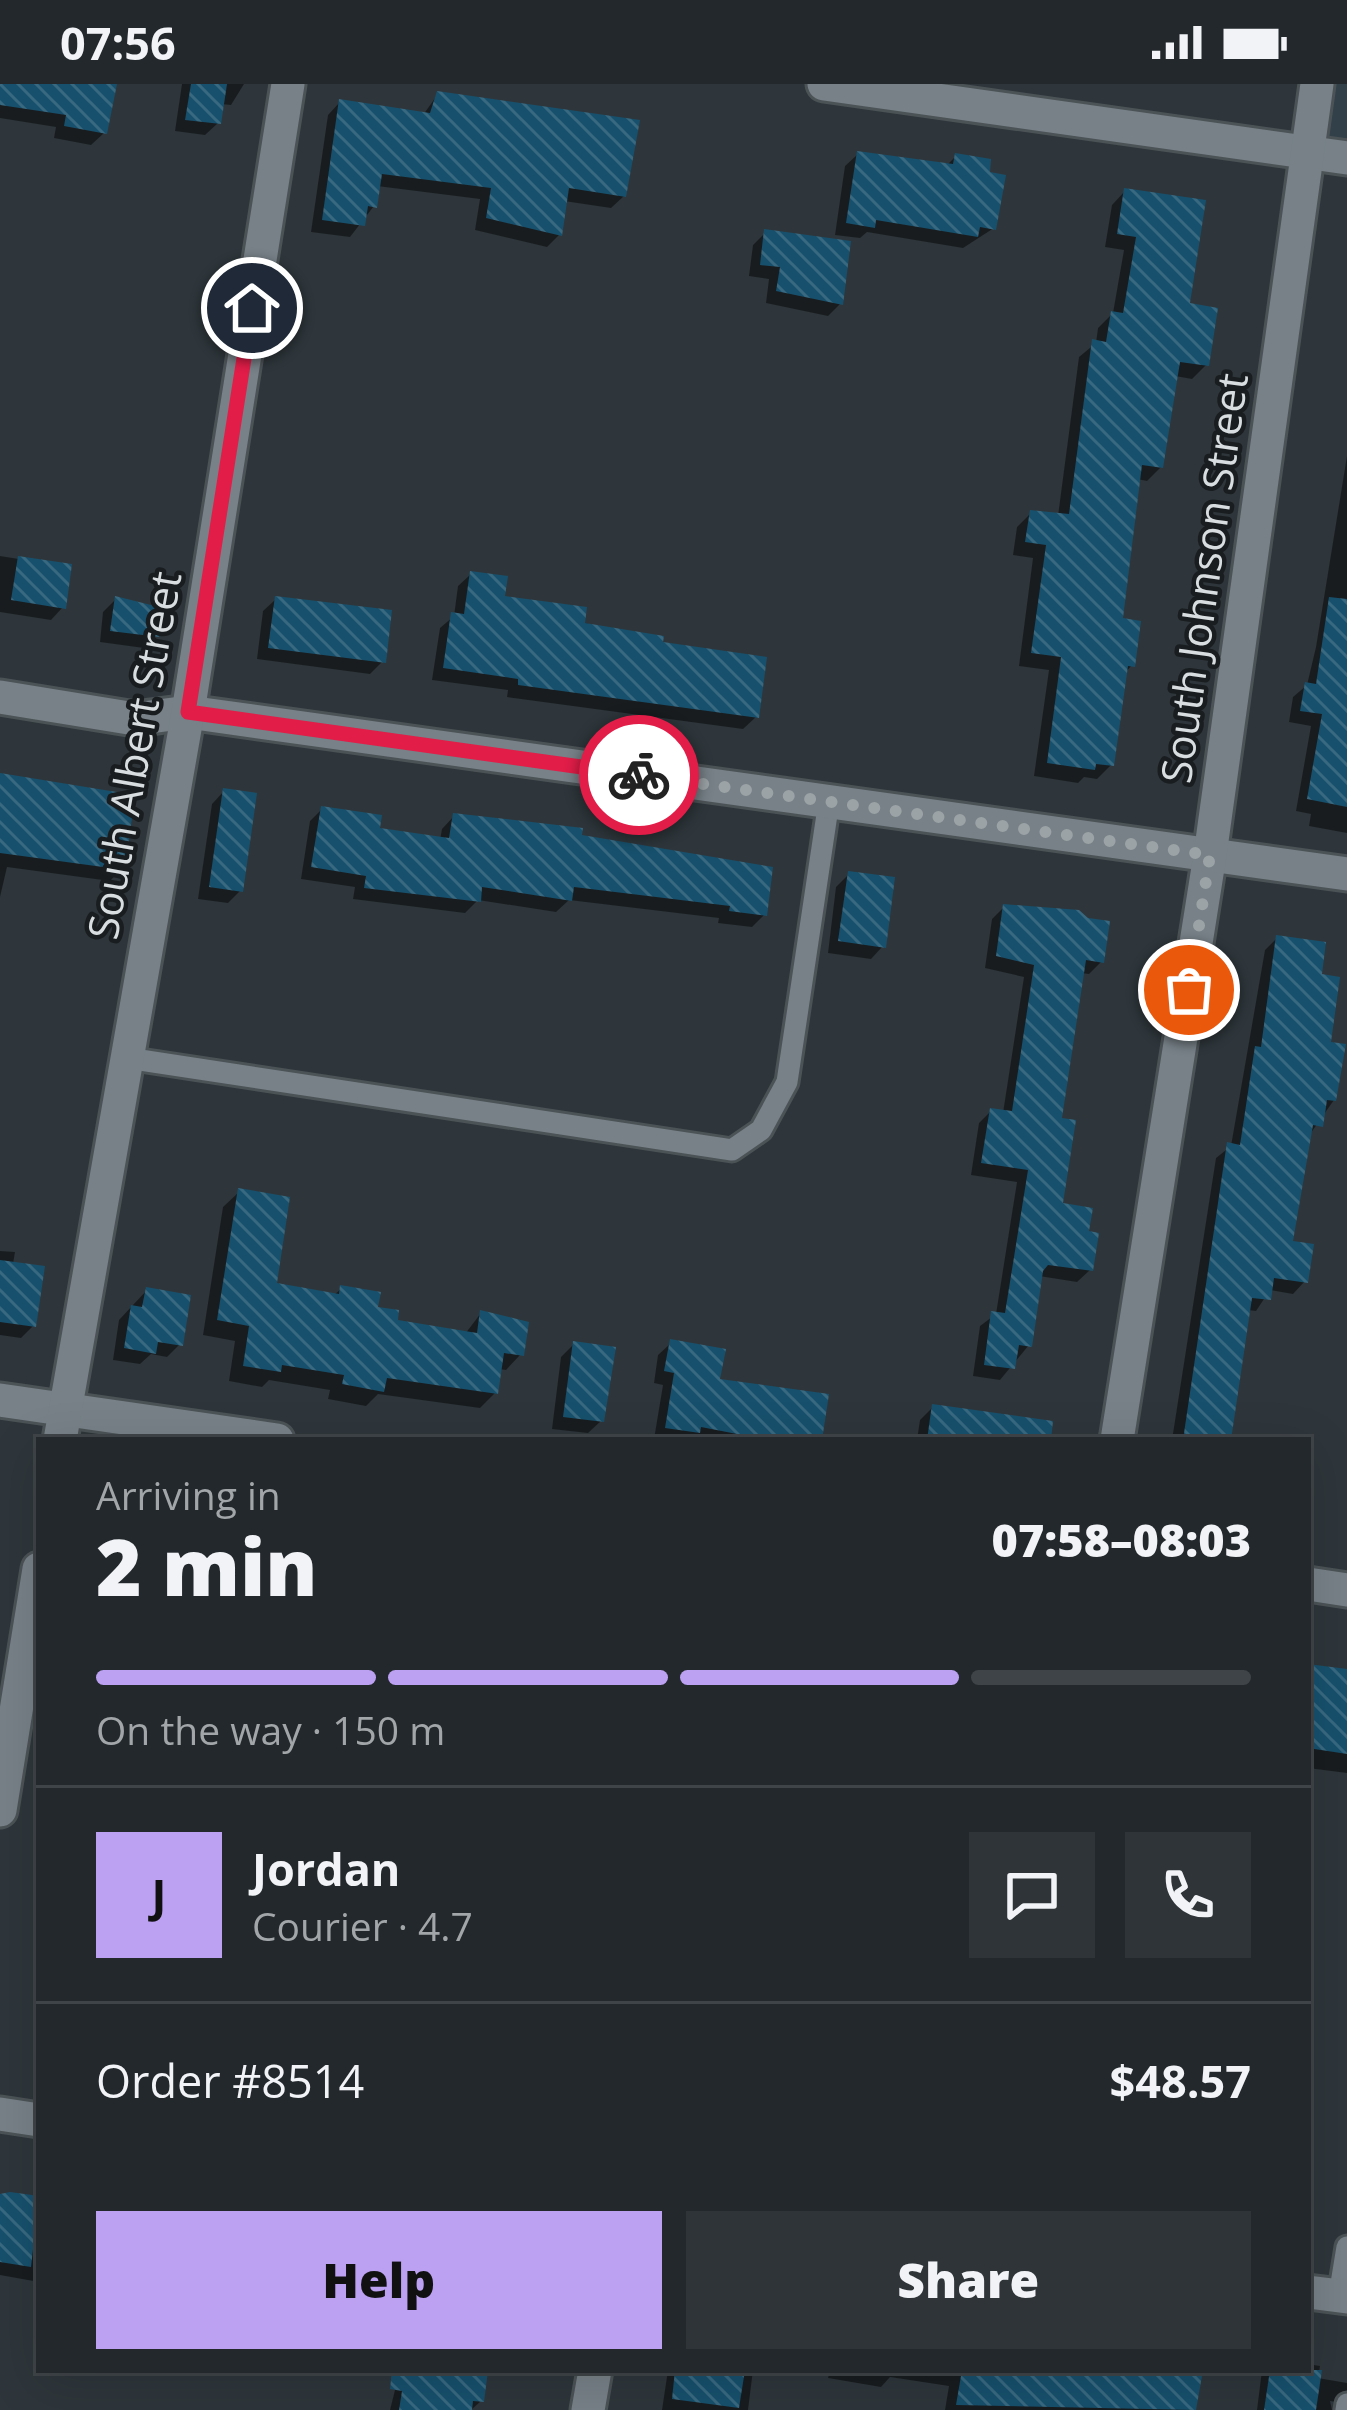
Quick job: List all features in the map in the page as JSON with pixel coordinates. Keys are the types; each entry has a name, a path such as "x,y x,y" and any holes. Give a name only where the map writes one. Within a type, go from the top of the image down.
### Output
{"street":[{"name":"South Albert Street","path":"62,1425 188,712 288,84"},
{"path":"824,84 1347,158"},
{"name":"South Johnson Street","path":"1117,1437 1210,855 1317,84"},
{"path":"0,697 135,718 188,712 1347,874"},
{"path":"0,1400 62,1425 234,1437"},
{"path":"1311,1585 1347,1590"},
{"path":"0,1810 36,1588"},
{"path":"0,2114 36,2120"},
{"path":"588,2410 594,2373"}],"lane":[{"path":"127,1058 732,1150 761,1130 787,1082 829,801"},
{"path":"1331,2295 1347,2247"}],"shaded area":[{"path":"1317,84 1347,84 1347,158 1307,152"}],"building":[{"path":"0,84 117,84 107,134 64,126 66,115 0,105"},
{"path":"191,84 227,84 221,124 185,120"},
{"path":"437,91 640,120 626,197 569,188 562,236 486,218 491,188 382,174 377,208 368,206 365,226 322,220 339,99 430,113"},
{"path":"857,151 953,164 955,153 991,159 990,172 1006,175 996,230 980,227 978,237 876,220 875,228 846,223"},
{"path":"1124,188 1206,200 1190,303 1218,308 1209,366 1180,362 1163,468 1142,465 1123,618 1141,621 1135,667 1128,666 1114,766 1096,764 1095,770 1047,763 1061,657 1031,653 1046,545 1025,542 1030,510 1069,514 1092,339 1106,342 1111,311 1123,313 1136,237 1117,234"},
{"path":"764,229 851,241 843,305 776,291 780,267 760,265"},
{"path":"18,556 72,564 66,609 11,600"},
{"path":"470,571 508,576 505,596 587,607 585,623 664,636 663,642 767,657 759,718 518,685 518,679 443,668 451,612 464,614"},
{"path":"115,596 163,608 159,637 110,631"},
{"path":"275,596 392,610 386,663 268,648"},
{"path":"1329,597 1347,599 1347,807 1307,799 1322,714 1300,711 1305,682 1316,684"},
{"path":"0,773 135,795 125,870 0,853"},
{"path":"223,788 257,793 243,892 209,887"},
{"path":"321,806 382,815 380,828 449,838 453,813 583,828 582,835 773,867 767,916 729,911 730,906 574,887 572,901 482,887 481,902 364,888 366,876 311,867"},
{"path":"848,871 895,877 886,948 838,941"},
{"path":"1003,904 1079,910 1088,918 1110,921 1104,963 1086,960 1062,1118 1076,1120 1063,1203 1093,1208 1089,1231 1099,1233 1093,1271 1048,1265 1043,1271 1032,1347 1019,1345 1015,1369 984,1365 991,1311 1005,1313 1028,1170 981,1163 990,1108 1012,1111 1034,965 996,956"},
{"path":"1276,935 1326,942 1322,974 1340,977 1331,1042 1346,1044 1336,1101 1327,1100 1323,1127 1313,1125 1293,1241 1314,1244 1308,1283 1274,1278 1271,1300 1252,1298 1231,1437 1183,1437 1227,1142 1240,1145 1255,1046 1261,1047"},
{"path":"238,1188 290,1197 277,1283 339,1294 340,1285 381,1292 378,1307 399,1310 398,1320 477,1333 480,1310 529,1322 524,1356 504,1353 498,1394 387,1378 384,1392 342,1384 344,1375 282,1365 281,1372 243,1366 249,1326 217,1320"},
{"path":"0,1260 45,1266 36,1327 0,1322"},
{"path":"146,1287 191,1295 183,1346 158,1342 156,1354 124,1348 131,1305 142,1307"},
{"path":"670,1339 726,1349 720,1379 829,1394 822,1437 753,1437 701,1427 700,1433 665,1428 674,1373 664,1371"},
{"path":"573,1341 616,1347 604,1422 563,1417"},
{"path":"932,1404 1053,1421 1051,1437 927,1437"},
{"path":"1311,1664 1347,1669 1347,1754 1311,1748"},
{"path":"0,2194 36,2196 31,2267 0,2262"},
{"path":"1322,2370 1316,2410 1264,2410 1270,2373"},
{"path":"392,2373 488,2373 484,2402 473,2401 472,2410 399,2410 402,2391 390,2389"},
{"path":"675,2373 745,2373 739,2408 672,2399"},
{"path":"961,2373 1202,2373 1196,2410 956,2405"}],"way so far":[{"path":"639,775 1210,855 1189,990"}],"route":[{"path":"252,308 188,712 639,775"}]}
